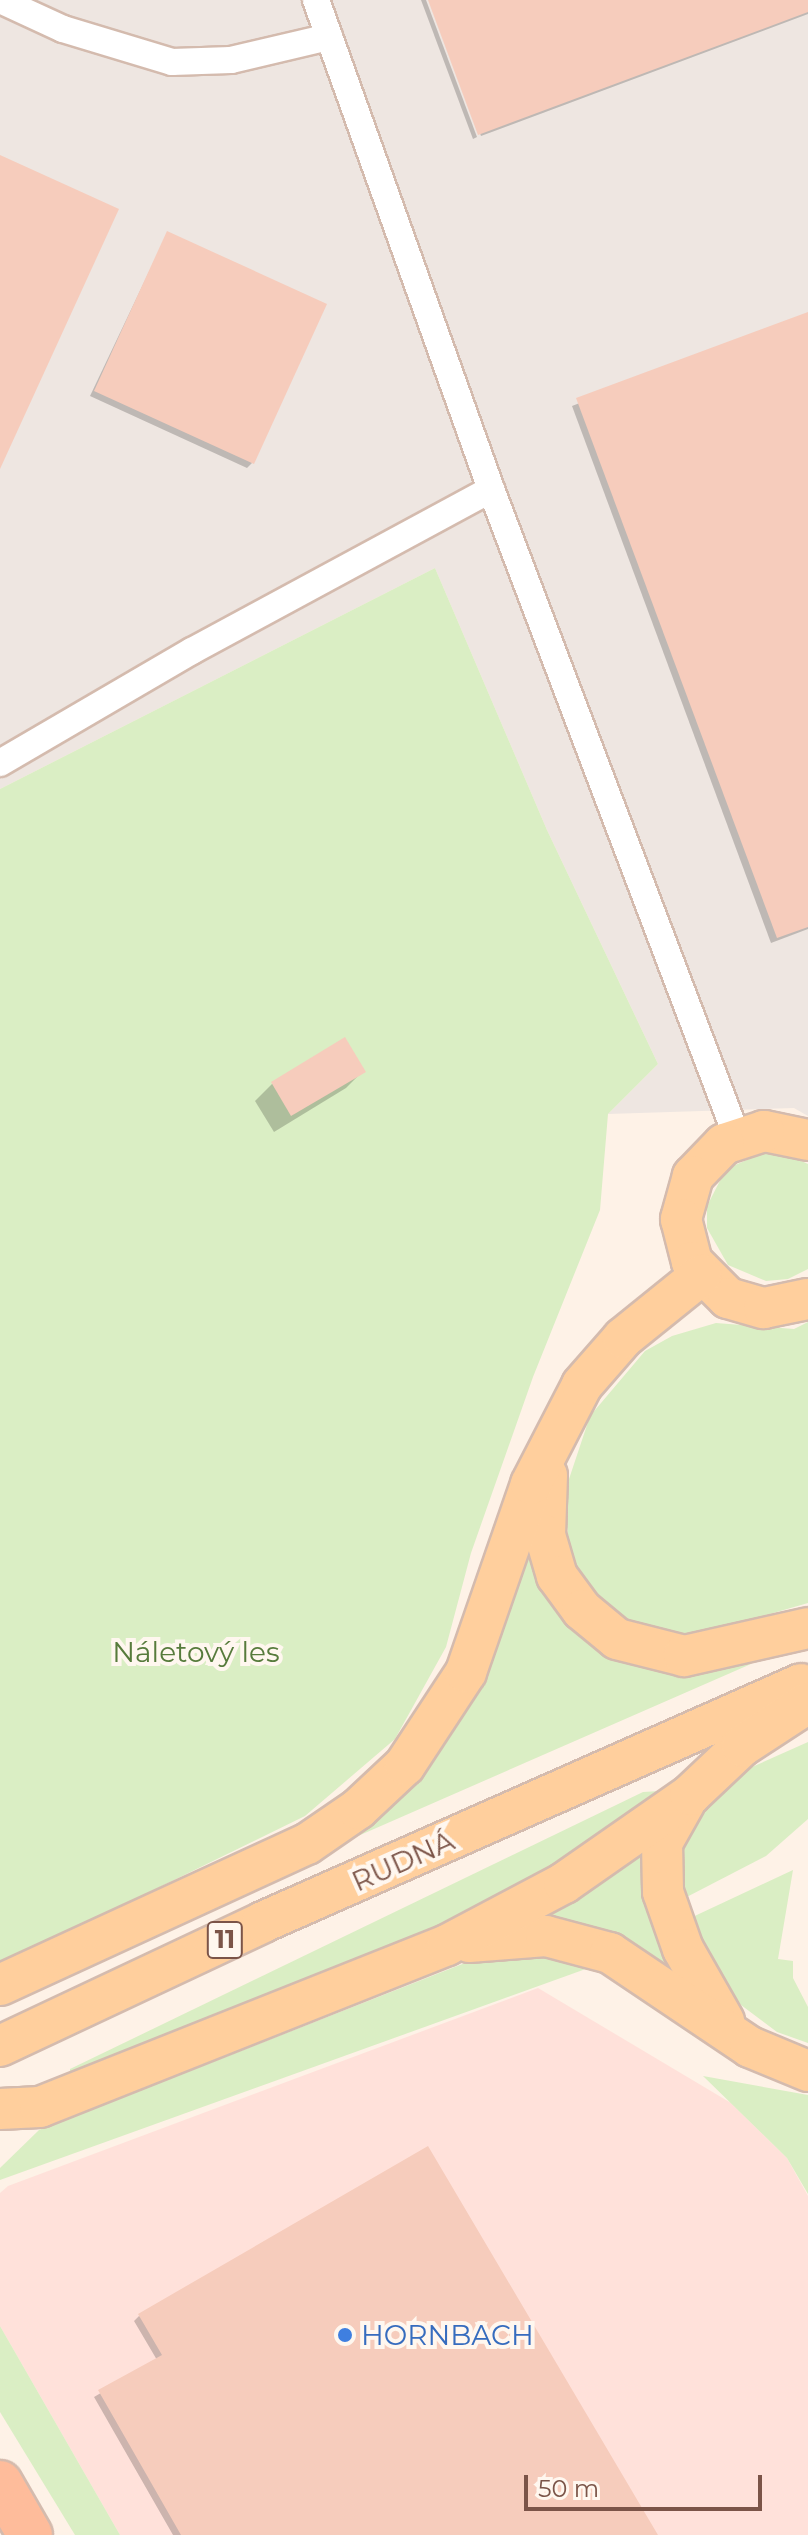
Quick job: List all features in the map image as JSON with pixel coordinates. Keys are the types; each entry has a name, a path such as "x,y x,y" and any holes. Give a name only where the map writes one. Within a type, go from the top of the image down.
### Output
{"highway":[{"path":"0,2483 30,2535"}],"main road":[{"path":"808,1140 777,1131 737,1137 712,1153 686,1189 682,1234 701,1275 728,1298 746,1305 783,1307 808,1299"},
{"path":"0,1985 307,1844 358,1809 405,1765 466,1672 531,1484 582,1385 609,1351 701,1275"},
{"path":"551,1447 545,1492 549,1557 571,1598 606,1632 634,1647 684,1656 808,1628"},
{"name":"RUDNÁ","path":"0,2046 263,1922 808,1681"},
{"path":"0,2140 40,2107 447,1945 564,1883 690,1795 742,1746 808,1703"},
{"path":"690,1795 662,1843 661,1880 683,1949 732,2035"},
{"path":"447,1945 546,1936 582,1942 624,1959 732,2035 808,2071"},
{"path":"0,2109 40,2107"}],"street":[{"path":"0,0 63,29 172,62 231,60 329,37"},
{"path":"316,0 491,489 737,1137"},
{"path":"0,763 192,651 491,489"}],"shaded area":[{"path":"0,0 808,0 808,1116 794,1108 608,1114 658,1064 547,830 435,568 0,789"},
{"path":"538,1988 731,2103 787,2158 808,2196 808,2535 120,2535 0,2326 0,2193 8,2186"}],"green space":[{"name":"Náletový les","path":"435,568 547,830 658,1064 608,1114 600,1210 533,1377 471,1553 446,1647 395,1739 305,1816 0,1965 0,789"},
{"path":"765,1152 786,1154 808,1164 808,1269 788,1279 766,1281 728,1265 707,1228 707,1206 726,1169"},
{"path":"808,1322 808,1603 691,1637 640,1631 597,1601 570,1556 564,1494 590,1416 645,1351 672,1336 716,1323 794,1329"},
{"path":"527,1535 570,1621 751,1664 358,1836 391,1795"},
{"path":"808,1742 808,1819 766,1856 679,1901 673,1866 684,1828 743,1771"},
{"path":"660,1791 658,1799 511,1897 70,2079 70,2069 643,1792"},
{"path":"648,1844 677,1975 548,1914"},
{"path":"793,1870 778,1959 793,1961 793,1978 808,2007 808,2043 777,2032 741,2005 704,1965 684,1921"},
{"path":"527,1949 594,1966 0,2180 0,2168 39,2130 470,1961"},
{"path":"703,2076 808,2095 808,2194 787,2158"},
{"path":"0,2326 120,2535 75,2535 0,2412"}],"building":[{"path":"428,0 808,0 808,12 478,135"},
{"path":"0,155 119,209 0,469"},
{"path":"167,231 327,304 254,464 94,391"},
{"path":"808,312 808,927 777,938 576,398"},
{"path":"345,1037 366,1072 291,1116 271,1082"},
{"name":"HORNBACH","path":"428,2146 658,2535 181,2535 98,2390 162,2355 138,2314"}],"place":[{"name":"HORNBACH","path":"345,2335"}]}
